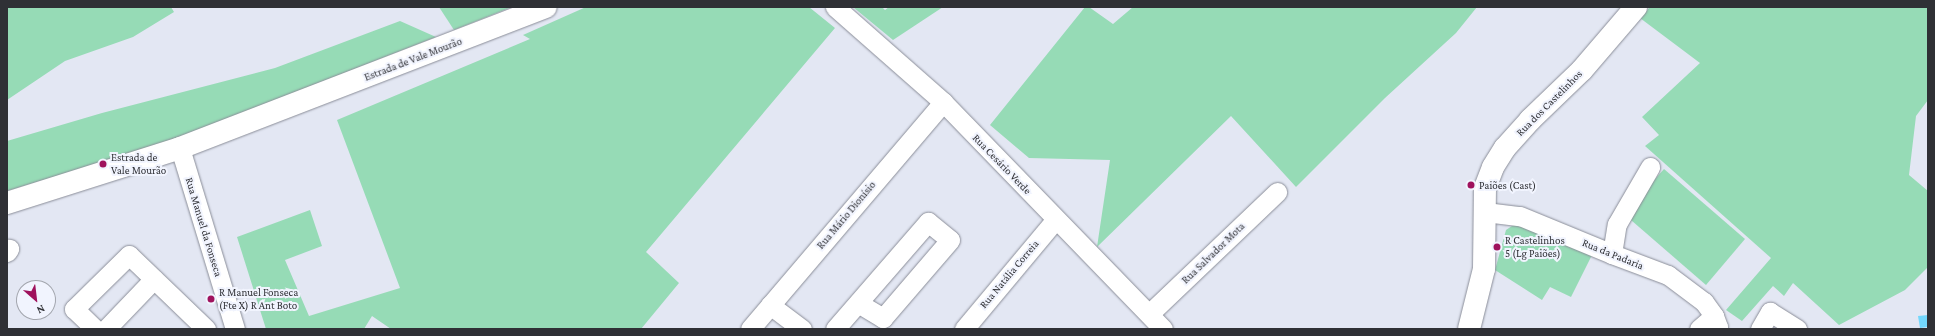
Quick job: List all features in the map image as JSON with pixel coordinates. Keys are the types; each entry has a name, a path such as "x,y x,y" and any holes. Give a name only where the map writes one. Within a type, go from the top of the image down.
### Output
{"street":[{"name":"Estrada de Vale Mourão","path":"7,203 180,148 546,7"},
{"name":"Rua Cesário Verde","path":"835,7 943,102 1055,220 1163,329"},
{"name":"Rua dos Castelinhos","path":"1469,329 1484,270 1485,188 1493,167 1505,148 1530,120 1582,70 1636,7"},
{"name":"Rua Mário Dionísio","path":"750,329 943,102"},
{"name":"Rua Manuel da Fonseca","path":"180,148 235,329"},
{"path":"1612,254 1617,224 1650,167"},
{"name":"Rua Salvador Mota","path":"1149,314 1277,192"},
{"name":"Rua da Padaria","path":"1485,212 1520,216 1612,254 1668,275 1704,302 1715,323"},
{"name":"Rua Natália Correia","path":"964,329 1055,220"},
{"path":"835,329 928,222 950,240 883,318 858,303"},
{"path":"96,329 74,309 129,254 206,329 229,310"},
{"path":"106,329 154,279"},
{"path":"770,305 802,329"},
{"path":"1760,329 1770,312 1797,329"},
{"path":"1699,329 1715,323"}],"green space":[{"path":"7,7 171,7 174,12 133,37 65,61 7,100"},
{"path":"439,7 512,7 454,30"},
{"path":"586,7 809,7 835,28 646,252 679,283 641,329 391,329 372,316 364,329 266,329 237,237 310,210 322,246 285,260 309,316 400,288 337,120 530,39 523,35"},
{"path":"853,7 882,7 885,10 889,7 943,7 893,40"},
{"path":"1085,7 1089,7 1113,24 1133,7 1477,7 1456,33 1385,98 1296,187 1231,116 1097,247 1110,160 1029,158 990,125"},
{"path":"1650,7 1928,7 1928,100 1916,116 1909,175 1928,191 1928,267 1905,290 1839,325 1793,283 1784,296 1773,286 1742,321 1726,310 1771,258 1645,146 1659,135 1642,117 1700,63 1640,18"},
{"path":"400,21 436,37 163,144 7,191 7,141 102,113 275,68"},
{"path":"1664,169 1745,239 1706,285 1624,214"},
{"path":"1518,222 1593,253 1571,297 1550,287 1542,300 1495,270 1506,230"}],"water":[{"path":"1928,315 1928,327 1920,328 1918,316"}],"place":[{"name":"Estrada de Vale Mourão","path":"103,164"},
{"name":"Paiões (Cast)","path":"1471,185"},
{"name":"R Castelinhos 5 (Lg Paiões)","path":"1497,247"},
{"name":"R Manuel Fonseca (Fte X) R Ant Boto","path":"211,299"}]}
